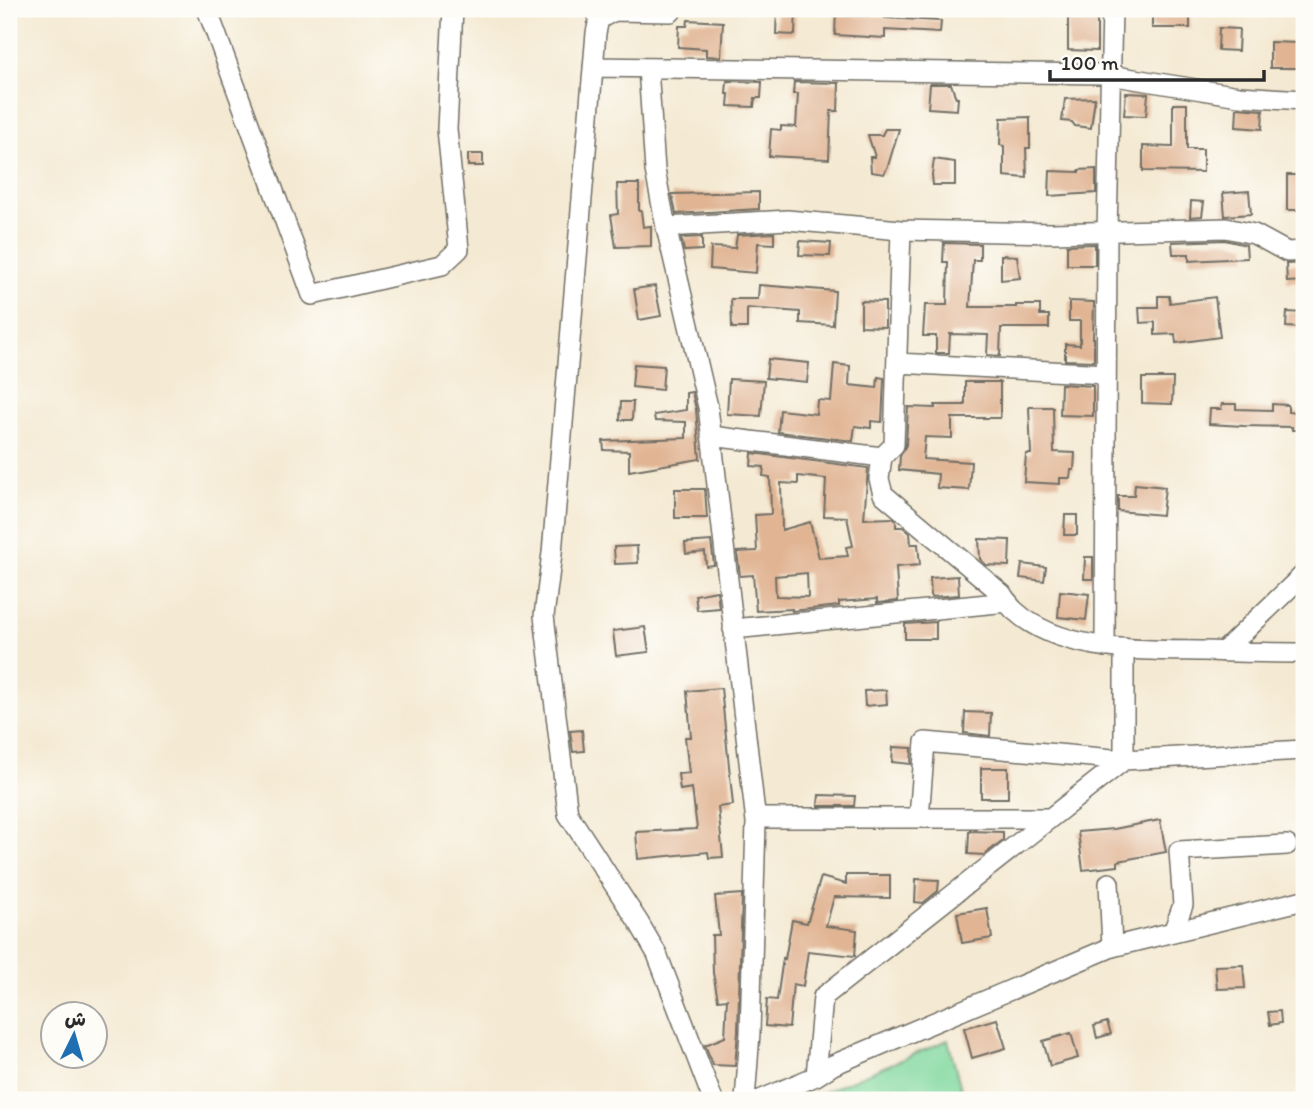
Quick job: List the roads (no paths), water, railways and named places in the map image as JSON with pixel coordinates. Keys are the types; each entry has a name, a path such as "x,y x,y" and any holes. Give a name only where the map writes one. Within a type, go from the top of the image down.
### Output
{"street":[{"path":"207,9 312,295 442,265 458,249 447,129 453,9"},
{"path":"673,9 671,12 614,11 597,14 552,553 544,617 568,814 657,954 713,1100"},
{"path":"1112,9 1106,374 1114,648 1124,760"},
{"path":"593,67 1110,75 1239,96 1304,100"},
{"path":"648,68 654,170 708,407 756,818 750,1033 745,1100"},
{"path":"666,227 787,220 901,230 1052,233 1226,228 1254,234 1287,252 1304,251"},
{"path":"901,230 894,445 882,457 879,479 883,494 1002,594 1015,611 1039,628 1073,641 1154,651 1304,653"},
{"path":"897,363 1106,374"},
{"path":"711,436 882,457"},
{"path":"1223,652 1304,574"},
{"path":"733,629 1008,602"},
{"path":"919,818 925,742 1124,760 1304,750"},
{"path":"816,1076 823,997 1124,760"},
{"path":"756,818 1050,818"},
{"path":"1173,932 1183,905 1179,851 1287,845"},
{"path":"1110,883 1112,947"},
{"path":"760,1100 816,1076 833,1065 1112,947 1304,900"}]}
